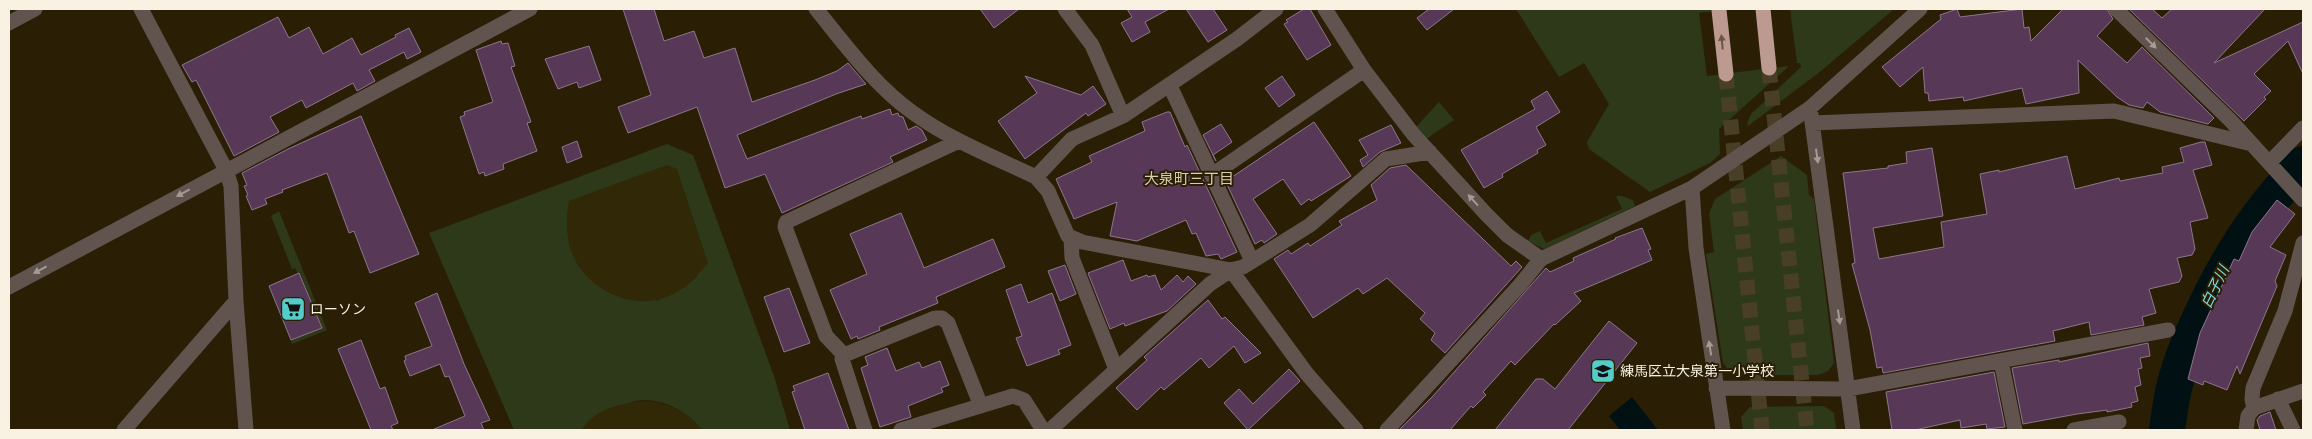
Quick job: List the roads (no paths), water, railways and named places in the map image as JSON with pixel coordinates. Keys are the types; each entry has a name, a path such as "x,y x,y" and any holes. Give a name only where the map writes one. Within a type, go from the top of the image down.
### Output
{"highway":[{"path":"1763,9 1769,68"},
{"path":"1719,10 1726,74"}],"street":[{"path":"9,23 35,9"},
{"path":"141,9 226,170 232,199 236,301 246,430"},
{"path":"9,287 530,9"},
{"path":"816,9 889,93 936,129 1036,177 1048,191 1068,236 1071,238 1082,242 1231,270 1307,374 1356,430"},
{"path":"1064,9 1092,45 1123,116"},
{"path":"1036,177 1072,140 1123,116 1170,86 1238,39 1276,9"},
{"path":"1325,9 1364,70 1391,107 1507,235 1540,259"},
{"path":"1387,430 1520,285 1540,259 1692,188 1811,115 1920,9"},
{"path":"2116,9 2270,162 2303,200"},
{"path":"1212,174 1364,70"},
{"path":"1170,86 1252,261"},
{"path":"1811,115 2114,111 2252,144"},
{"path":"1811,115 1853,430"},
{"path":"2270,162 2303,128"},
{"path":"844,355 826,336 785,227 786,222 959,141"},
{"path":"1050,430 1210,284 1231,270 1243,267 1310,225 1386,159 1430,152"},
{"path":"1692,188 1696,248 1716,388 1724,430"},
{"path":"1071,238 1072,258 1116,369"},
{"path":"2254,408 2252,399 2253,388 2285,311 2303,243"},
{"path":"124,430 236,301"},
{"path":"865,430 842,360 844,355 935,318 942,318 948,323 981,406"},
{"path":"221,320 238,325"},
{"path":"1716,388 1848,389 2168,330"},
{"path":"2001,361 2015,430"},
{"path":"2246,430 2248,416 2254,408 2278,398 2303,391"},
{"path":"901,430 1013,396 1024,400 1043,430"},
{"path":"2278,398 2293,430"},
{"path":"2080,430 2119,422"}],"waterway":[{"name":"白子川","path":"2167,430 2175,383 2181,364 2221,275 2245,236 2271,200 2303,164"}],"tunnel":[{"path":"1769,68 1807,430"},
{"path":"1726,74 1762,430"}],"place":[{"name":"ローソン","path":"293,309"},
{"name":"練馬区立大泉第一小学校","path":"1603,371"}],"district":[{"name":"大泉町三丁目","path":"1189,179"}]}
